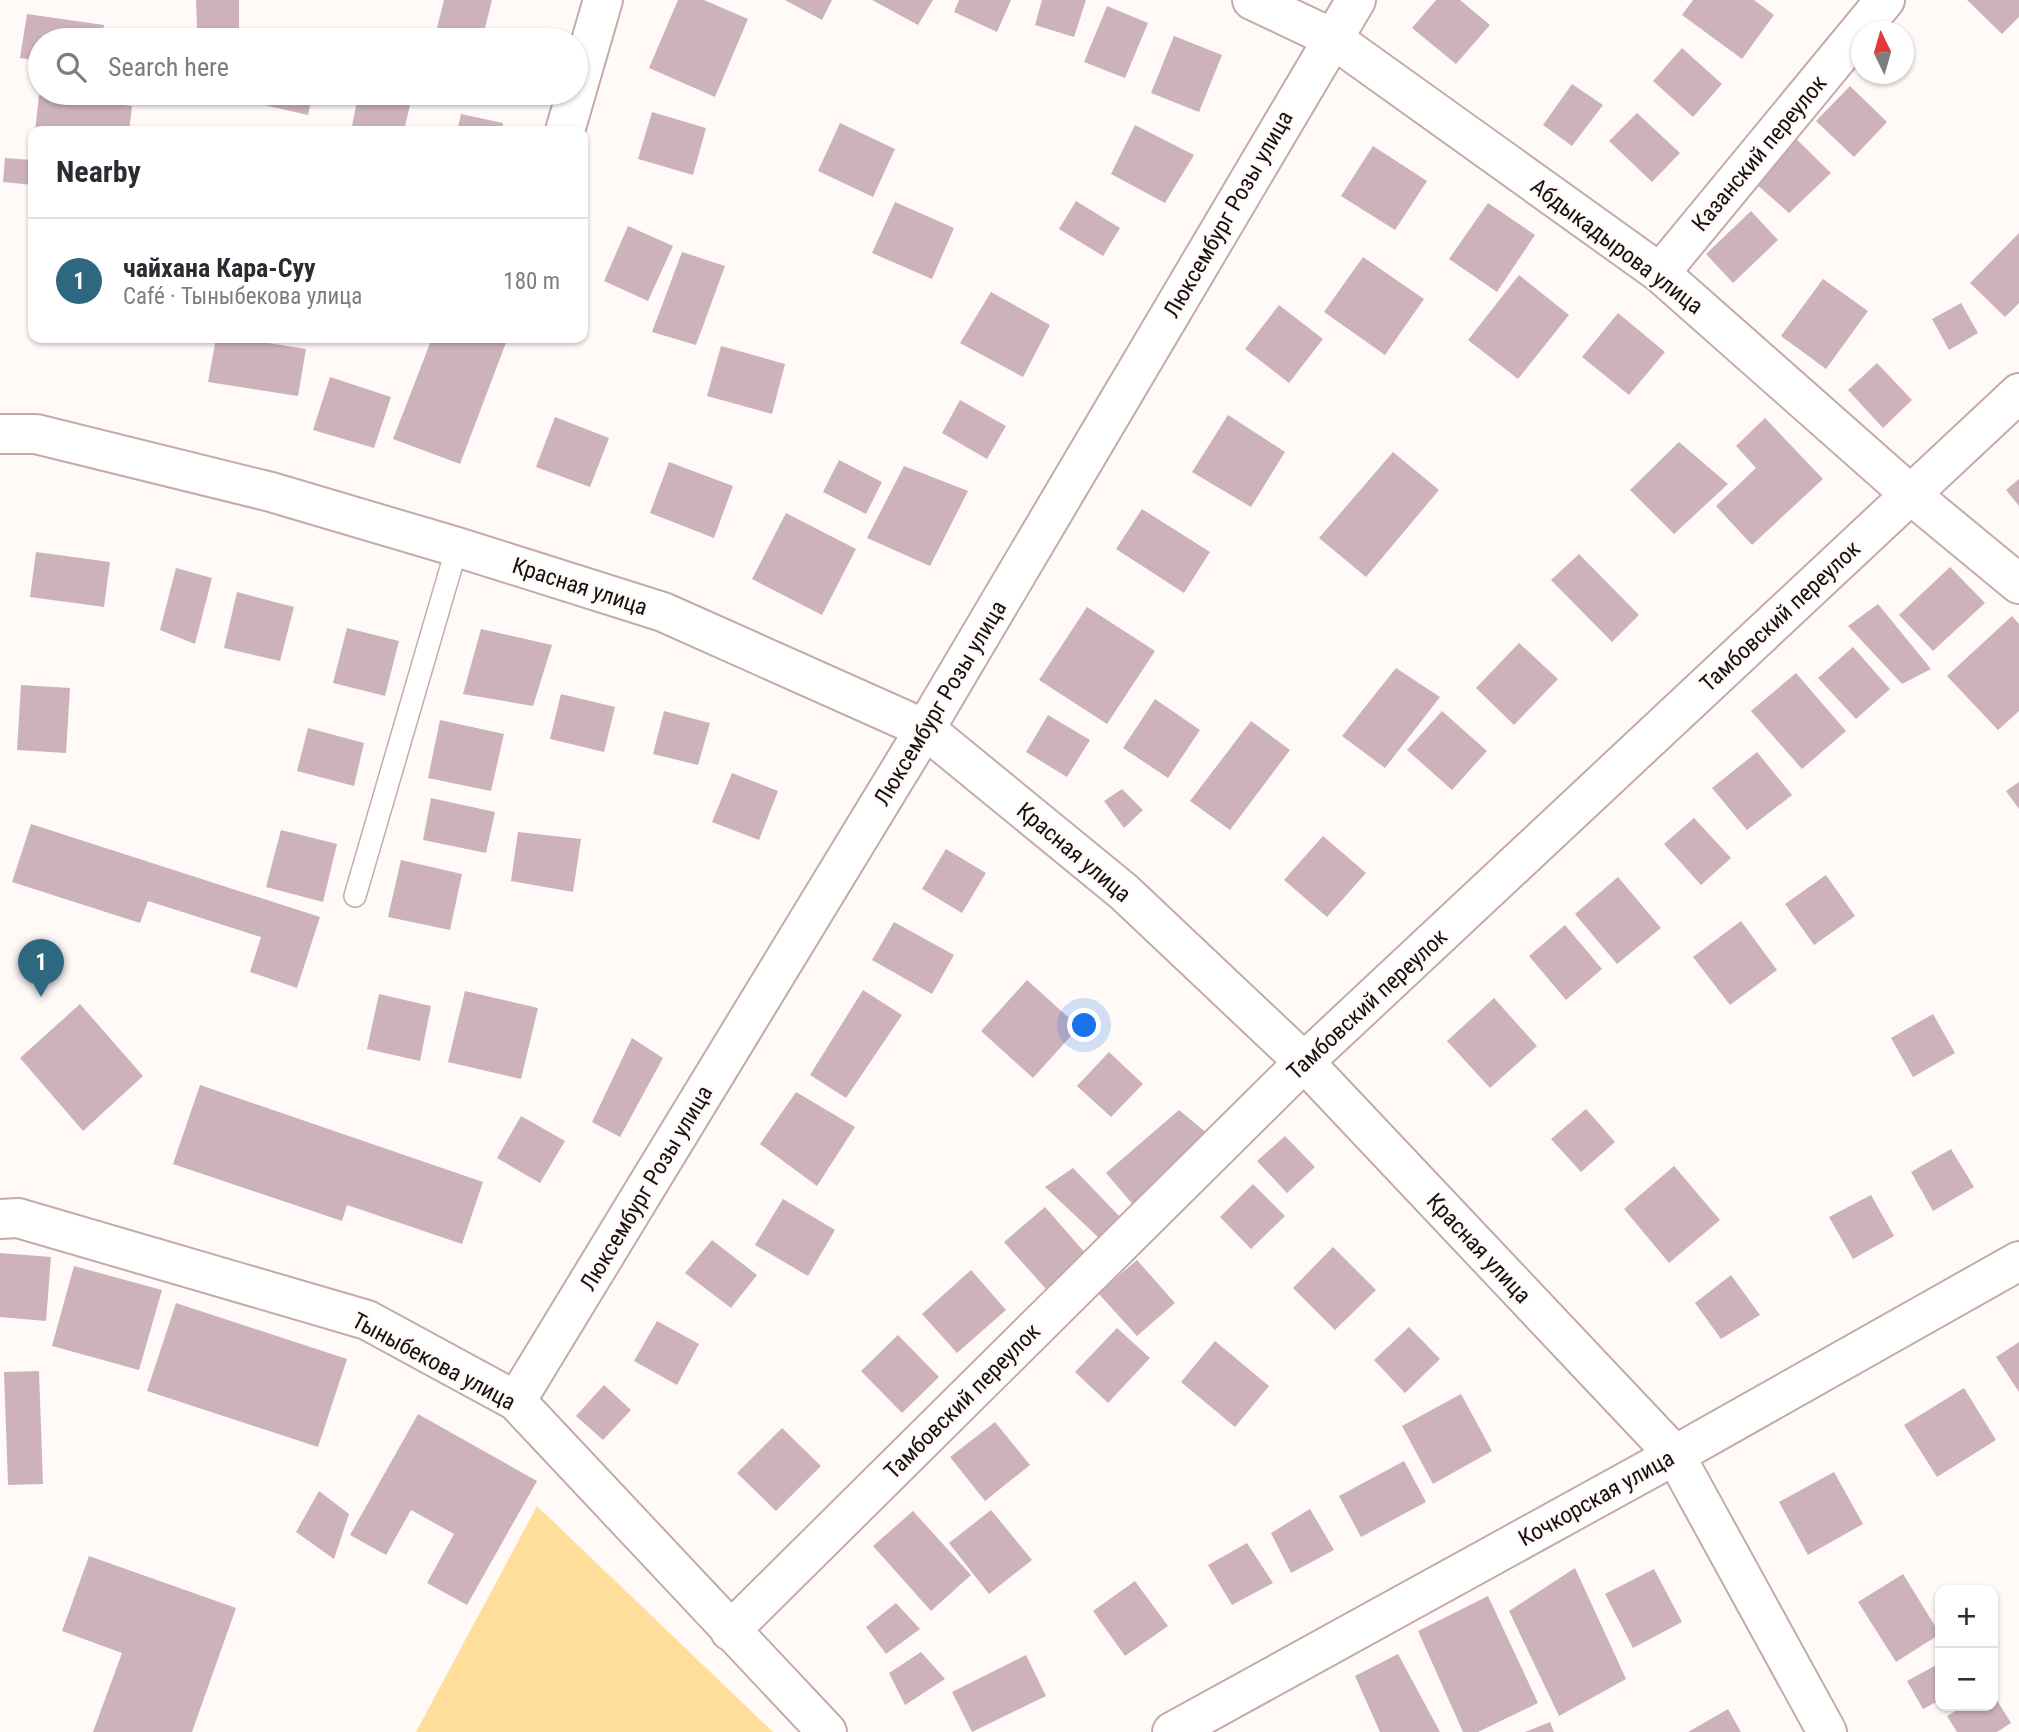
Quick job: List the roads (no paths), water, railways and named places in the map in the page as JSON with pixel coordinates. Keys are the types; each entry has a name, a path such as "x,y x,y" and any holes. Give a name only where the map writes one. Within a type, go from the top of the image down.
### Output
{"street":[{"path":"588,52 603,0"},
{"name":"Абдыкадырова улица","path":"1252,0 1332,38 1660,273 1910,494 2019,584"},
{"name":"Люксембург Розы улица","path":"516,1401 925,729 1356,0"},
{"name":"Казанский переулок","path":"1660,273 1885,0"},
{"path":"566,126 573,105"},
{"name":"Тамбовский переулок","path":"730,1631 1304,1062 2019,393"},
{"name":"Красная улица","path":"0,434 36,434 258,489 457,547 663,612 925,729 1124,892 1304,1062 1675,1455 1827,1732"},
{"name":"Тыныбекова улица","path":"0,1219 18,1218 367,1320 516,1401 827,1732"},
{"name":"Кочкорская улица","path":"1172,1732 1675,1455 2019,1261"}],"lane":[{"path":"355,895 457,547"}],"place":[{"name":"чайхана Кара-Суу","path":"41,997"}]}
